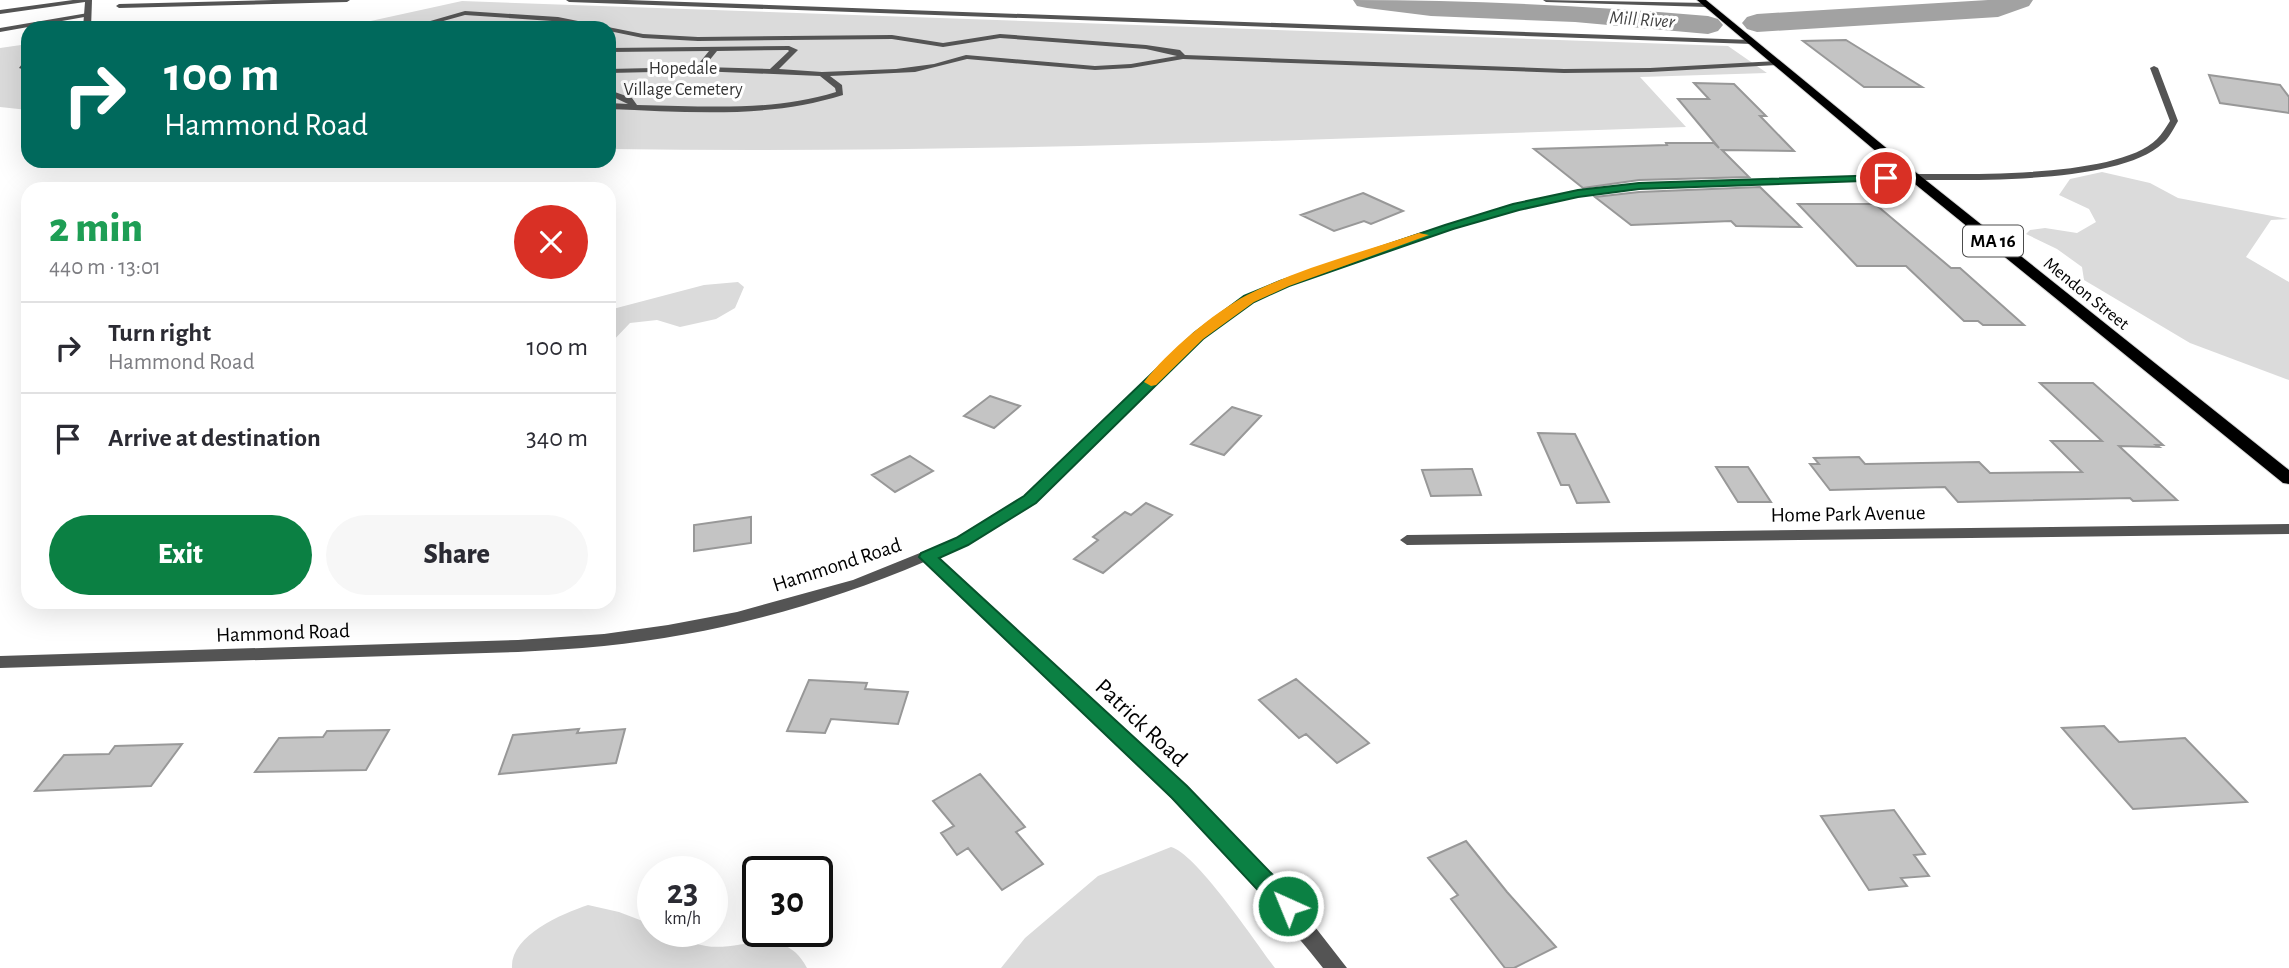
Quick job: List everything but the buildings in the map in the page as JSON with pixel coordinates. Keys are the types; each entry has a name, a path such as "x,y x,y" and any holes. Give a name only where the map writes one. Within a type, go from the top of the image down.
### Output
{"main road":[{"name":"Mendon Street","path":"1704,2 1914,177 2289,479"}],"street":[{"path":"0,12 89,0 88,21"},
{"path":"169,5 196,0"},
{"path":"119,6 347,0"},
{"path":"569,0 1752,42"},
{"path":"1546,0 1704,2"},
{"path":"436,21 465,13 568,21"},
{"path":"53,21 88,15"},
{"path":"0,30 21,26"},
{"path":"616,31 643,36 698,38 891,37 943,45 960,51 966,57"},
{"path":"943,45 1000,36 1146,47 1177,52 1183,57"},
{"path":"698,69 716,48"},
{"path":"616,50 794,50 772,71"},
{"path":"616,71 698,69 822,74 924,68 948,64 966,57 1095,68 1131,66 1183,57 1564,71 1650,70 1777,63"},
{"name":"Hammond Road","path":"0,662 435,649 604,640 737,617 858,584 962,541 1030,499 1199,336 1249,299 1284,283 1449,227 1517,207 1578,194 1639,186 2057,173 2104,166 2140,154 2164,140 2174,121 2154,68"},
{"path":"616,106 746,112 787,107 840,93 839,87 822,74"},
{"path":"616,95 629,100 635,107"},
{"name":"Home Park Avenue","path":"1407,540 2289,529"},
{"name":"Patrick Road","path":"928,557 1180,792 1288,906 1336,968"}],"green space":[{"name":"Hopedale Village Cemetery","path":"462,1 1728,46 1767,73 1640,77 1686,127 1013,147 616,149 616,21 371,21"},
{"path":"21,45 21,109 0,107 0,48"},
{"path":"2102,172 2150,183 2178,198 2288,219 2271,220 2246,257 2289,282 2289,380 2190,343 2084,280 2082,267 2057,249 2026,234 2030,230 2045,228 2077,233 2096,222 2089,209 2059,195 2070,179"},
{"path":"738,282 744,287 735,308 716,319 680,327 657,320 630,323 616,338 616,308 704,285"},
{"path":"1171,847 1182,853 1210,881 1275,968 1001,968 1025,938 1098,876"},
{"path":"588,905 637,919 637,947 728,947 742,944 742,947 787,947 797,954 807,968 512,968 519,946 528,936 564,914"}],"waterway":[{"name":"Mill River","path":"1367,0 1431,7 1575,13 1708,25"},
{"name":"Mill River","path":"1757,23 1998,8 2019,0"}],"slow traffic":[{"path":"1151,382 1199,336 1249,299 1284,283 1423,235"}],"route":[{"path":"1288,906 1180,792 928,557 962,541 1030,499 1199,336 1249,299 1284,283 1449,227 1517,207 1578,194 1639,186 1886,178"}]}
